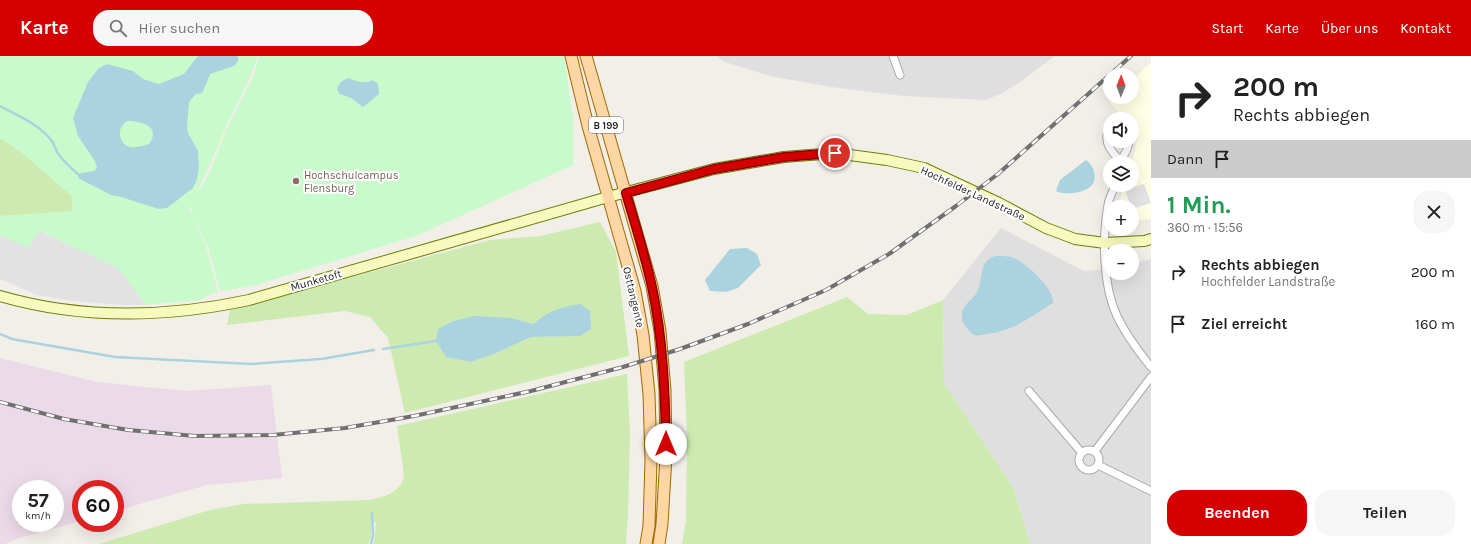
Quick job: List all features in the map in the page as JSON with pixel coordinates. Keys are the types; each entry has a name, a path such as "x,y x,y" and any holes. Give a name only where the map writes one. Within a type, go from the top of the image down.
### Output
{"main road":[{"name":"Osttangente","path":"571,56 588,126 635,291 643,335 649,394 651,460 649,526 646,544"},
{"name":"Osttangente","path":"586,56 652,286 660,331 665,390 666,457 662,524 659,544"}],"street":[{"path":"893,56 900,75"},
{"name":"Hochfelder Landstraße","path":"626,193 714,169 784,157 835,153 887,160 924,168 999,203 1046,228 1075,239 1105,243 1144,241 1151,239"},
{"path":"1112,192 1108,203 1105,224 1105,265 1112,301 1117,316 1133,344 1151,366"},
{"name":"Munketoft","path":"0,296 24,303 50,308 135,315 181,312 220,306 249,300 626,193"},
{"path":"1095,451 1151,378"},
{"path":"1028,391 1082,453"},
{"path":"1089,449 1095,451 1099,457 1098,465 1091,470 1084,469 1079,460 1082,453 1089,449"},
{"path":"1098,465 1151,491"}],"shaded area":[{"path":"718,56 1055,56 1017,84 986,100 903,96 831,87 770,76 722,61"},
{"path":"1151,62 1151,219 1139,220 1139,200 1120,200 1122,192 1139,192 1139,156 1134,156 1135,148 1139,148 1139,112 1118,112 1111,104 1139,104 1139,74"},
{"path":"1144,184 1151,203 1139,207 1139,200 1129,200 1126,192 1139,192 1139,186"},
{"path":"1001,228 1084,271 1103,270 1103,280 1139,280 1139,262 1151,259 1151,544 1030,544 1014,489 944,383 943,300"},
{"path":"40,231 119,269 146,305 123,305 73,301 37,295 0,279 0,235 28,248"},
{"path":"0,358 97,382 186,391 271,385 282,478 207,485 124,508 124,480 72,480 72,523 64,526 64,480 12,480 12,532 40,532 5,544 0,544"}],"green space":[{"name":"Hochschulcampus Flensburg","path":"0,56 257,56 244,91 228,122 197,192 204,183 212,167 226,131 254,75 259,56 564,56 573,118 573,165 416,236 252,286 223,291 220,290 208,247 192,215 191,205 189,209 206,246 218,292 212,293 200,300 146,305 119,269 41,231 28,248 0,235 0,216 73,211 72,196 21,152 0,138"},
{"path":"0,138 21,152 72,196 73,212 0,216"},
{"path":"600,222 616,252 629,356 405,413 388,338 370,317 345,311 227,325 230,310 490,240 540,236","holes":["542,317 555,337 531,337 494,354 471,362 512,318 533,324"]},
{"path":"847,297 868,314 907,315 943,300 944,383 1014,489 1030,544 682,544 686,521 687,435 684,362"},
{"path":"627,374 630,434 626,544 374,544 376,522 371,521 371,538 368,544 99,544 210,510 244,504 370,500 381,497 392,493 403,481 404,475 397,426"}],"water":[{"path":"198,56 238,56 238,61 234,66 210,74 202,93 196,94 189,102 187,126 188,133 198,151 199,168 197,179 193,188 167,208 159,209 111,195 78,178 81,173 94,171 97,168 95,161 78,136 73,118 88,82 99,68 107,64 133,71 143,79 159,84 184,74","holes":["127,121 138,122 148,126 151,129 153,133 149,144 140,147 130,147 124,144 120,132 123,125"]},
{"path":"348,78 364,82 373,80 378,84 379,94 363,107 351,98 340,94 337,90 341,82"},
{"path":"1086,160 1093,168 1095,175 1092,185 1085,190 1075,193 1060,193 1056,191 1060,180"},
{"path":"747,248 757,254 761,265 738,288 726,292 710,291 705,280 730,249"},
{"path":"995,256 1012,257 1026,265 1045,284 1052,297 1053,303 1013,327 996,332 974,335 964,324 962,311 977,292 982,271 986,262"},
{"path":"581,304 590,311 591,329 580,336 531,337 494,354 471,362 446,357 436,341 438,329 453,321 475,316 512,318 533,324 555,310"}],"waterway":[{"path":"0,106 28,121 47,135 61,158 79,175"},
{"path":"0,334 12,339 115,357 251,364 321,359 374,350"},
{"path":"383,349 436,341"},
{"path":"371,544 373,536 372,513"}],"railway":[{"path":"0,402 64,419 128,430 195,436 273,435 345,428 414,416 531,391 623,367 680,349 748,324 826,290 889,254 998,174 1131,56"}],"place":[{"name":"Hochschulcampus Flensburg","path":"296,181"}],"route":[{"path":"666,444 665,390 660,331 652,286 626,193 714,169 784,157 835,153"}]}
